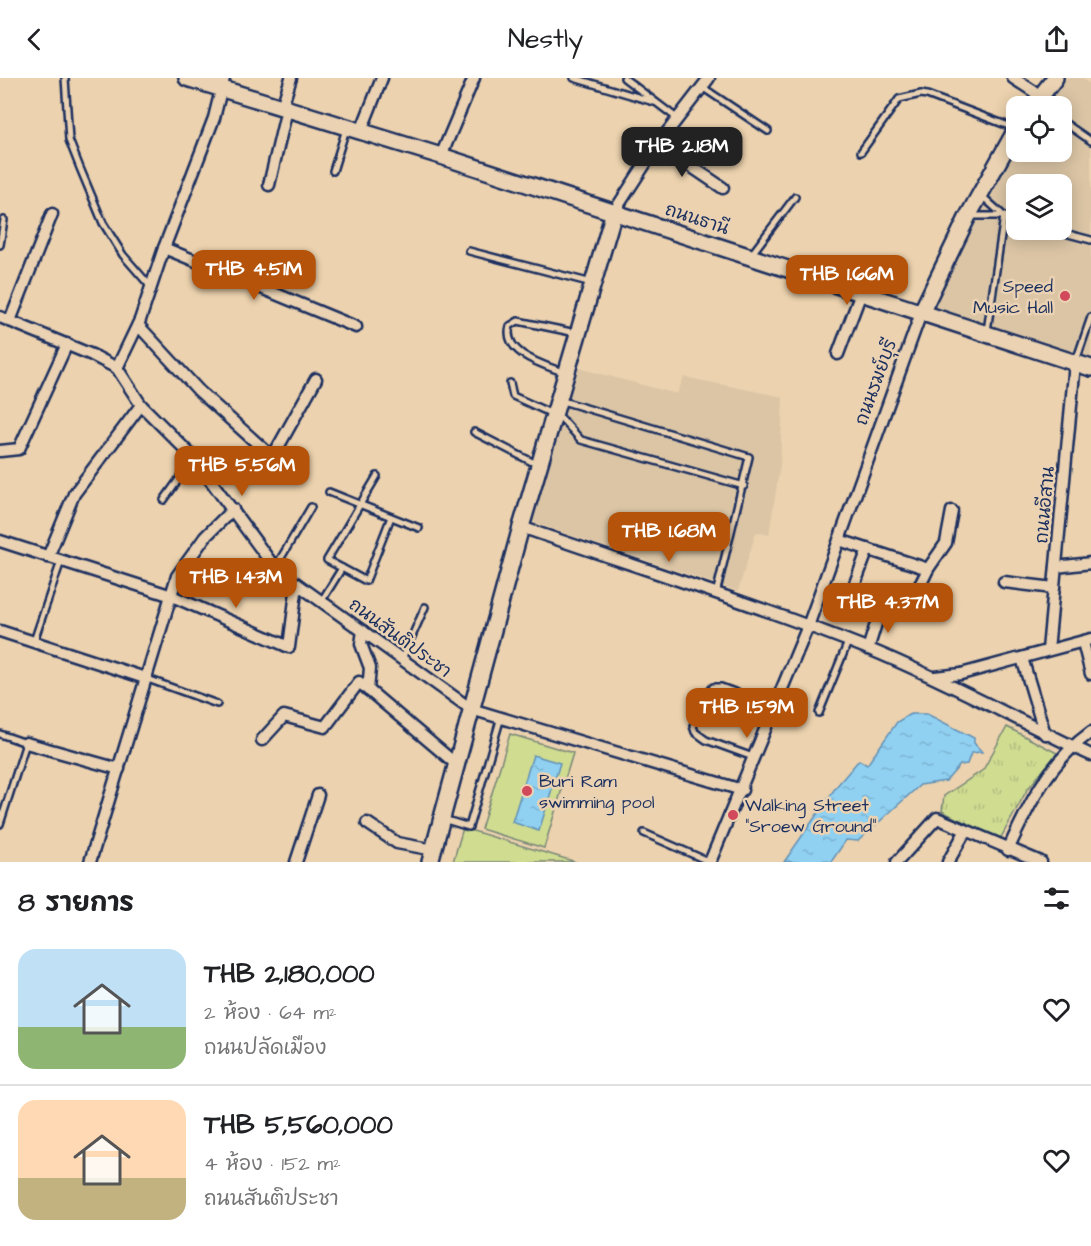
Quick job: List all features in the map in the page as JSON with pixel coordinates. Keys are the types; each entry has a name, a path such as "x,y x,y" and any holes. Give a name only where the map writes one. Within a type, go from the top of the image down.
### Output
{"street":[{"name":"ถนนธานี","path":"188,78 223,84 285,108 441,156 1091,368"},
{"path":"269,186 291,78"},
{"path":"353,129 382,78"},
{"path":"441,156 474,78"},
{"path":"1013,78 1031,96"},
{"path":"1043,96 1056,78"},
{"path":"367,823 398,843 432,856 521,527 614,212 658,144 705,82"},
{"path":"52,214 5,319 67,344 117,368 138,326 164,248 214,118 223,84"},
{"path":"658,144 723,188"},
{"name":"ถนนรมย์บุรี","path":"710,862 742,790 808,626 921,313 968,216 1006,147"},
{"path":"164,248 356,327"},
{"path":"838,354 861,293"},
{"path":"138,326 200,391 269,454 273,454 278,449 316,378"},
{"path":"0,451 19,449 67,344"},
{"name":"ถนนอีสาน","path":"1048,650 1075,363"},
{"name":"ถนนสันติประชา","path":"117,368 141,405 194,458 275,568 471,709 742,790"},
{"path":"48,556 74,494 141,405"},
{"path":"90,862 177,576 205,537 233,508"},
{"path":"867,549 852,600 891,613 903,609 917,592 928,569 936,561 950,535 952,511"},
{"path":"521,527 868,649 935,677 1091,755"},
{"path":"839,540 928,569"},
{"path":"0,541 171,596 289,647 297,584"},
{"path":"1056,567 1091,563"},
{"path":"1004,582 1054,588"},
{"path":"868,649 880,611"},
{"path":"0,631 145,678"},
{"path":"363,631 361,644 370,668 368,690"},
{"path":"935,677 961,674 1087,640 1091,674"},
{"path":"1022,658 1045,734"},
{"path":"262,740 284,716 325,727 359,682 456,764"},
{"path":"1008,850 1044,778 1072,746 1091,732"},
{"path":"26,743 119,769"},
{"path":"296,862 318,795"},
{"path":"897,862 937,818 965,832 1041,862"},
{"path":"948,862 965,832"}],"lane":[{"path":"65,78 69,140 84,179 103,223 123,255 152,287"},
{"path":"574,78 654,102"},
{"path":"624,78 678,118"},
{"path":"705,82 768,131"},
{"path":"861,152 899,99 921,94 1006,125"},
{"path":"1072,128 1091,141"},
{"path":"333,171 353,129"},
{"path":"980,194 1004,216"},
{"path":"750,257 795,197"},
{"path":"968,216 1004,216"},
{"path":"987,334 1004,216"},
{"path":"0,245 4,220"},
{"path":"1072,235 1091,240"},
{"path":"469,251 592,283"},
{"path":"1075,363 1091,317"},
{"path":"565,373 532,360 519,351 509,340 510,326 518,321 577,333"},
{"path":"510,383 513,396 566,421 581,440 744,486"},
{"path":"558,400 749,457 744,486 716,594"},
{"path":"474,432 539,466"},
{"path":"164,500 194,458"},
{"path":"377,476 327,560 366,581 391,517"},
{"path":"329,492 419,528"},
{"path":"275,568 311,507"},
{"path":"33,643 61,561"},
{"path":"321,602 342,568"},
{"path":"402,659 425,607"},
{"path":"819,713 848,642"},
{"path":"145,678 217,704"},
{"path":"705,698 713,687 722,687 775,707"},
{"path":"698,713 693,726 695,732 706,740 755,758"},
{"path":"442,818 469,828 501,717"},
{"path":"0,734 26,743 0,824"},
{"path":"644,833 710,862"}],"shaded area":[{"path":"1062,78 1082,78 1091,85 1091,362 927,310 1006,159 1006,162 1072,162 1072,96 1047,96"},
{"path":"578,368 677,394 684,377 783,397 780,465 769,535 756,532 738,591 532,522"}],"green space":[{"path":"1007,727 1057,753 1027,790 999,841 942,811 944,796 983,770"},
{"name":"Buri Ram swimming pool","path":"510,734 573,753 544,848 481,829"},
{"path":"463,828 576,862 453,862"}],"water":[{"path":"910,714 927,714 974,738 974,743 982,752 971,753 967,764 960,765 946,781 920,785 858,841 846,840 831,862 784,862 836,787 859,760 867,765 897,722"},
{"path":"533,755 560,763 539,831 512,822"}],"place":[{"name":"Speed Music Hall","path":"1065,296"},
{"name":"Buri Ram swimming pool","path":"527,791"},
{"name":"Walking Street \"Sroew Ground\"","path":"733,815"}]}
